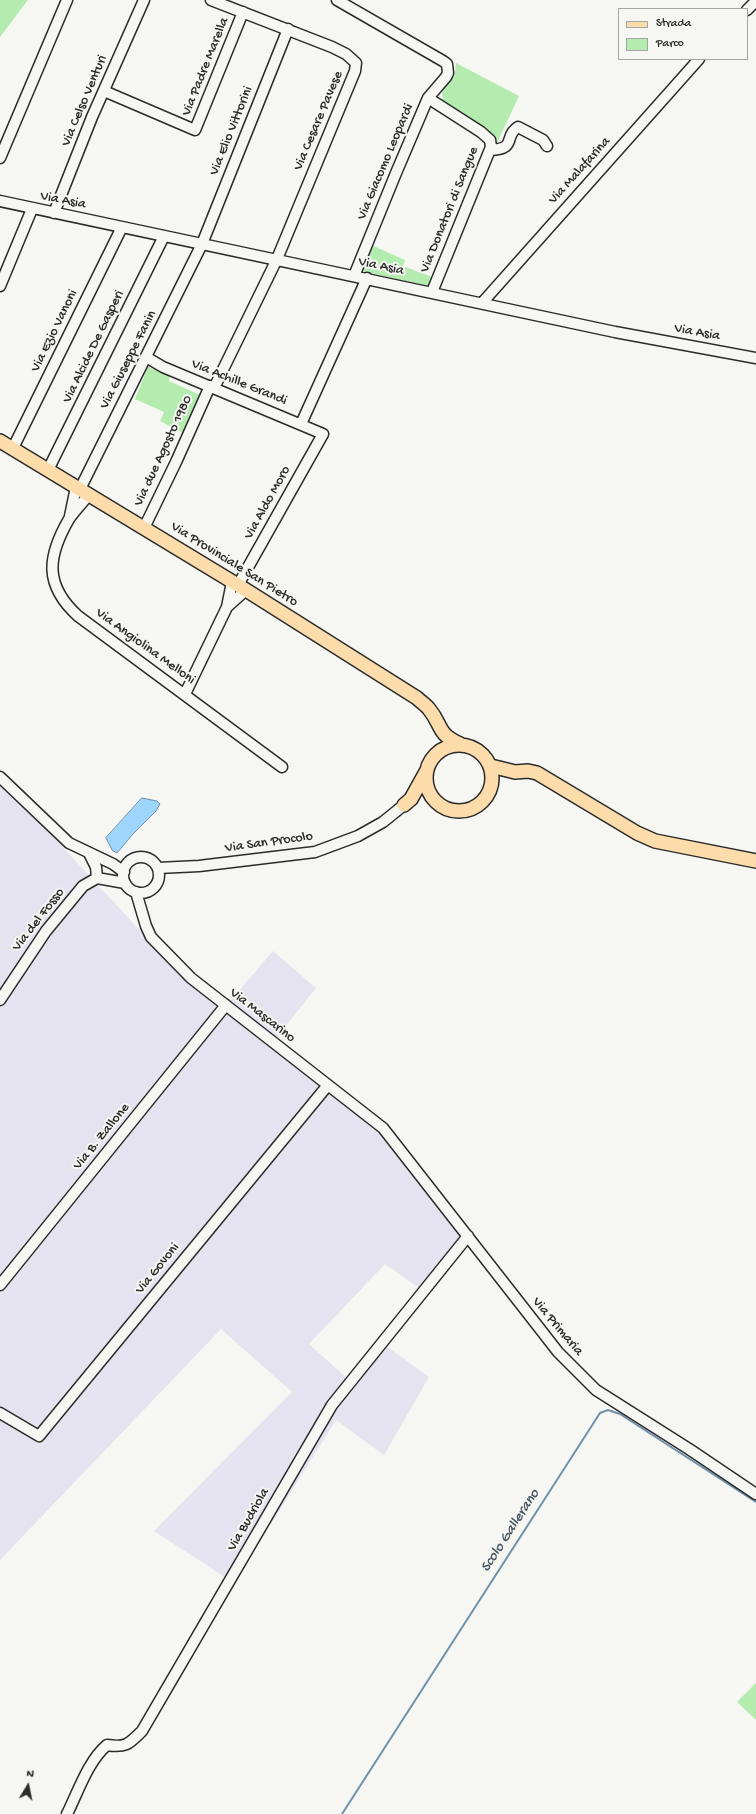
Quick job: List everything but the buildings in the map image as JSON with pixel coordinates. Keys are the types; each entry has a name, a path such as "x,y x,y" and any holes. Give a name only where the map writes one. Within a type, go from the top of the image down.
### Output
{"main road":[{"name":"Via Provinciale San Pietro","path":"0,441 239,586 417,698 429,709 439,728"},
{"path":"426,772 426,784 434,799 443,807 451,810 465,811 474,808 482,802 492,786 491,766 483,754 476,749 450,739 439,728"},
{"path":"438,752 439,728"},
{"path":"404,805 411,799 432,758 446,747 460,744"},
{"path":"491,766 515,772 537,774 637,833 655,841 756,861"},
{"path":"492,786 515,772"},
{"path":"404,805 434,799"}],"street":[{"path":"0,158 67,0"},
{"name":"Via Celso Venturi","path":"54,213 104,91 144,0"},
{"path":"211,0 288,30"},
{"name":"Via Giacomo Leopardi","path":"336,0 447,64 448,73 428,98 354,276"},
{"path":"748,9 756,1"},
{"name":"Via Padre Marella","path":"104,91 195,130 243,12"},
{"name":"Via Elio Vittorini","path":"202,244 288,30"},
{"name":"Via Cesare Pavese","path":"277,259 355,71 356,63 353,59 339,50 288,30"},
{"name":"Via Malafarina","path":"482,303 698,60"},
{"name":"Via Donatori di Sangue","path":"428,98 481,132 490,140 490,150 432,292"},
{"path":"490,150 502,150 506,147 515,129 518,127 543,140 547,146"},
{"name":"Via Asia","path":"0,201 615,332 756,358"},
{"path":"0,286 32,209"},
{"name":"Via Ezio Vanoni","path":"13,448 122,227"},
{"name":"Via Alcide De Gasperi","path":"48,470 164,236"},
{"name":"Via Giuseppe Fanin","path":"82,490 146,356 202,244"},
{"name":"Via due Agosto 1980","path":"144,528 212,387 277,259"},
{"path":"301,424 367,278"},
{"name":"Via Achille Grandi","path":"146,356 164,367 323,434"},
{"name":"Via Aldo Moro","path":"239,586 323,434"},
{"name":"Via Angiolina Melloni","path":"70,518 82,490"},
{"name":"Via Angiolina Melloni","path":"82,490 57,546 53,562 55,586 60,597 78,616 282,767"},
{"path":"228,607 241,596 239,586"},
{"path":"185,694 239,586"},
{"path":"0,777 69,843 89,854 113,864 125,874 130,890 140,893 155,887 159,873 152,860 146,858 136,858 125,874 113,881 96,878 96,867 89,854"},
{"name":"Via San Procolo","path":"159,873 198,866 315,852 358,836 383,822 404,805"},
{"name":"Via del Fosso","path":"0,1000 46,931 83,886 96,878"},
{"name":"Via Mascarino","path":"140,893 141,911 151,937 167,955 191,978 383,1128"},
{"name":"Via B. Zallone","path":"0,1285 226,1006"},
{"name":"Via Govoni","path":"0,1413 39,1436 328,1085"},
{"name":"Via Primaria","path":"383,1128 558,1352 596,1390 689,1449 756,1494"},
{"name":"Via Budriola","path":"67,1814 91,1766 101,1750 107,1745 120,1747 131,1742 142,1731 332,1406 468,1236"}],"shaded area":[{"path":"0,780 162,954 227,1005 273,951 316,988 272,1043 386,1131 472,1235 426,1293 385,1264 309,1344 350,1381 382,1343 429,1377 384,1455 336,1420 234,1583 154,1531 292,1392 221,1329 0,1560"}],"green space":[{"path":"0,0 28,0 0,37"},
{"path":"456,63 519,96 497,143 493,135 443,102 442,92 455,75"},
{"path":"371,245 405,260 403,266 432,277 428,286 361,271"},
{"path":"148,367 170,375 169,381 200,395 183,433 160,421 164,412 135,399"},
{"path":"756,1683 756,1720 737,1702"}],"water":[{"path":"142,798 157,801 160,804 156,811 132,835 117,853 112,850 106,838"}],"waterway":[{"name":"Scolo Gallerano","path":"342,1814 600,1413 608,1410 620,1414 756,1502"}]}
